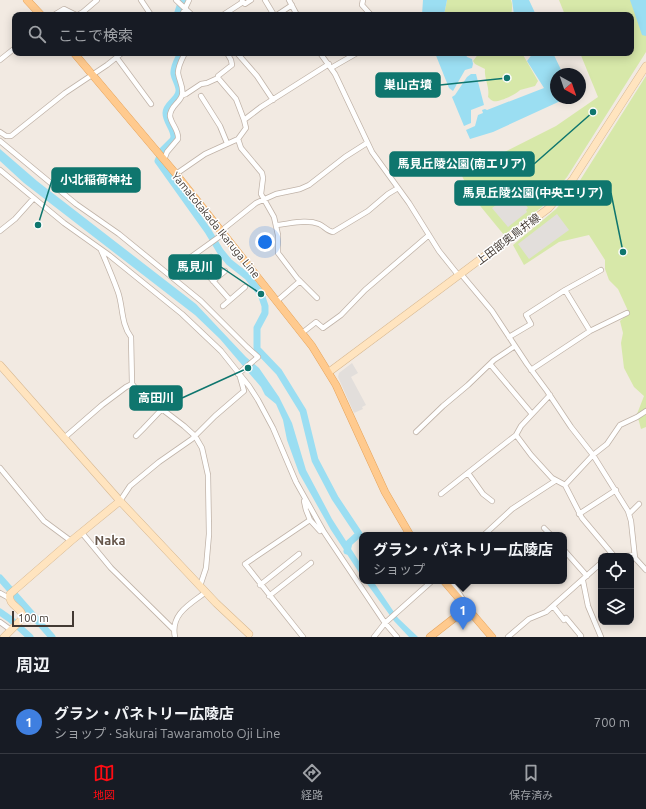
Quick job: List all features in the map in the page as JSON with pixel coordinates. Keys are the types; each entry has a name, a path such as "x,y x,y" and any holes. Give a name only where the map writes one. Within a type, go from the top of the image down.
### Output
{"main road":[{"path":"27,0 38,12"},
{"name":"Yamatotakada Ikaruga Line","path":"77,56 176,174 302,333 329,372 343,397 385,492 408,532"},
{"path":"447,584 492,637"},
{"path":"430,637 467,608"}],"street":[{"path":"83,12 97,0"},
{"path":"141,0 149,12"},
{"path":"189,0 181,4 189,12"},
{"path":"227,12 242,1 245,4 251,0"},
{"path":"265,0 274,12"},
{"path":"289,0 296,12"},
{"path":"363,0 362,5 368,12"},
{"path":"281,12 292,5"},
{"path":"59,12 64,9 70,12"},
{"path":"0,60 12,50"},
{"path":"8,137 65,93 118,56"},
{"path":"162,157 178,139 178,132 171,118 171,111 180,100 182,94 178,69 184,56"},
{"path":"182,94 186,94 201,84 218,78 218,76 232,65 230,58 233,56"},
{"path":"240,56 251,68 273,100"},
{"path":"322,56 330,66 367,143 439,251 492,311 531,370 550,395 574,432 593,455 616,490 629,514 634,553"},
{"path":"244,120 273,100 330,66 351,56"},
{"path":"116,58 150,104"},
{"name":"上田部奥鳥井線","path":"329,372 532,221 557,200 573,179 646,66"},
{"path":"176,174 205,154 238,139 246,128 236,99 218,78"},
{"path":"202,96 220,126 227,143"},
{"path":"0,132 8,137"},
{"path":"8,137 9,149"},
{"path":"238,139 241,148 262,173 263,178 261,194 274,218 278,253 287,266 317,298"},
{"path":"0,142 82,210 119,234 204,304 247,348 258,357 239,374"},
{"path":"170,276 192,257 217,239 222,232 252,206 276,194 306,186 345,157 367,143"},
{"path":"0,170 33,199 101,249 193,323 221,351 256,395 268,417 286,462 304,498 324,532 385,623 397,637"},
{"path":"276,225 307,222 315,223 333,232 368,211 388,194 398,188"},
{"path":"0,231 15,220 33,199"},
{"path":"302,333 316,322 323,328 429,236"},
{"path":"101,249 118,292 122,316 131,336 132,384 195,436 202,448 208,475 209,534 206,568 200,586"},
{"path":"192,257 230,300"},
{"path":"200,266 211,257"},
{"path":"509,337 531,324 526,314 601,270"},
{"path":"214,281 225,271"},
{"path":"277,301 300,281"},
{"path":"223,306 244,287"},
{"path":"565,290 590,331"},
{"path":"531,370 590,331 627,313"},
{"path":"416,432 490,364 515,346"},
{"path":"490,364 532,414"},
{"path":"0,365 120,501 249,636"},
{"path":"9,598 10,594 120,501 130,486 159,462 195,436 215,416 244,391 239,374"},
{"path":"64,438 102,405 132,384"},
{"path":"441,494 516,435 532,414 550,395"},
{"path":"136,436 162,409"},
{"path":"565,485 593,455 607,444 620,425 646,411"},
{"path":"516,435 531,455 555,481 565,485 579,514 612,553"},
{"path":"0,468 44,521 71,541"},
{"path":"468,473 483,494 492,501"},
{"path":"487,532 512,509 555,481"},
{"path":"579,514 616,490"},
{"path":"304,498 306,510 310,520 324,532"},
{"path":"629,514 639,504"},
{"path":"303,637 260,585 245,564 310,520"},
{"path":"403,524 411,532"},
{"path":"544,528 548,532"},
{"path":"82,533 111,568 173,629"},
{"path":"567,553 588,576"},
{"path":"260,585 299,554"},
{"path":"634,555 636,560 646,570"},
{"path":"269,596 311,563"},
{"path":"508,637 529,619 543,614 583,581 598,566"},
{"path":"583,581 588,606 602,637"},
{"path":"376,636 385,623 429,584"},
{"path":"453,584 463,598 467,608"},
{"path":"175,637 173,629 182,610 206,592"},
{"path":"0,593 9,598 11,603 23,613 21,621 4,637"},
{"path":"553,606 564,620 566,618 581,636 580,637"},
{"path":"0,622 11,630"}],"green space":[{"path":"447,0 511,0 512,6 511,12 445,12"},
{"path":"559,0 646,0 646,52 567,177 542,207 504,235 472,196 461,174 556,126 598,97 581,56 634,56 634,12 564,12"},
{"path":"477,56 524,56 538,81 535,86 520,90 503,99 493,101 488,97 485,69 475,64 473,61"},
{"path":"646,76 646,427 641,429 637,414 644,396 634,387 624,368 621,343 623,333 620,321 629,313 618,289 609,280 605,269 605,260 589,235 559,242 524,265 513,245 556,209 579,182"}],"shaded area":[{"path":"515,191 528,208 526,210 527,212 508,227 492,208"},
{"path":"557,214 569,230 529,259 518,244"},
{"path":"352,363 358,373 351,377 366,405 362,407 363,409 354,413 338,377 339,373"}],"water":[{"path":"423,0 447,0 445,12 422,12"},
{"path":"512,0 529,0 535,12 514,12"},
{"path":"630,0 646,0 646,36 642,35"},
{"path":"436,56 466,56 472,59 472,68 465,70 453,91 449,88"},
{"path":"531,56 554,56 560,68 550,68 550,104 554,104 493,132 470,139 466,130 475,126 478,115 483,113 482,110 487,110 544,88 527,61"},
{"path":"471,74 476,74 484,105 471,110 471,123 464,126 452,97"},
{"path":"0,149 37,181 196,304 246,357 259,368 279,397 292,423 306,470 332,519 359,561 359,572 331,530 299,473 287,440 283,420 276,404 265,395 261,387 220,339 195,315 24,183 0,161"},
{"path":"367,584 375,584 398,618 418,637 409,637 394,621"}],"waterway":[{"path":"178,12 184,0"},
{"path":"180,56 174,69 179,92 166,110 167,119 173,131 174,137 163,150 158,161 208,231 220,251 229,262 248,277 261,294 265,306 265,313 257,328 257,349 279,372 303,411 315,460 335,498 359,534"},
{"path":"347,551 349,543 359,534"},
{"path":"0,578 52,637"},
{"path":"0,612 30,637"}],"place":[{"name":"巣山古墳","path":"507,78"},
{"name":"馬見丘陵公園(南エリア)","path":"593,112"},
{"name":"小北稲荷神社","path":"38,225"},
{"name":"馬見丘陵公園(中央エリア)","path":"623,252"},
{"name":"馬見川","path":"261,294"},
{"name":"高田川","path":"248,368"},
{"name":"グラン・パネトリー広陵店","path":"463,630"}],"district":[{"name":"Naka","path":"110,540"}]}
